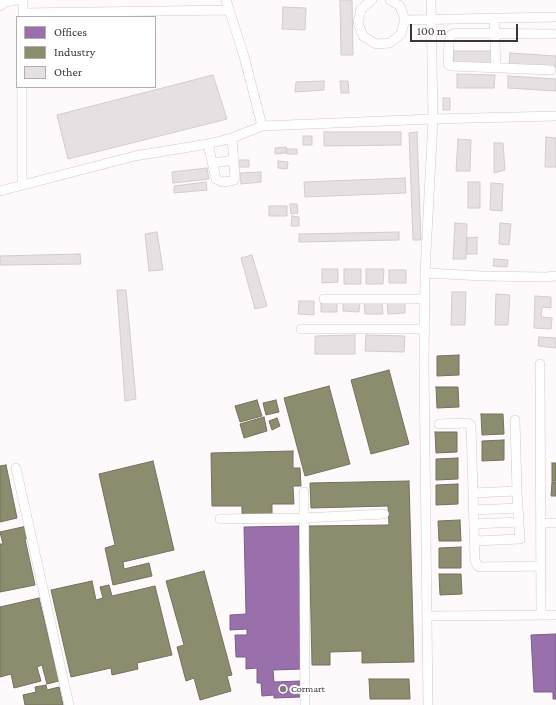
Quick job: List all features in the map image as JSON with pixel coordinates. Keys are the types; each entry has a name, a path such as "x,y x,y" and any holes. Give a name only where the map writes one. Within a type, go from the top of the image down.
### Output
{"street":[{"path":"0,6 5,2 16,0"},
{"path":"22,0 23,15 229,10"},
{"path":"226,0 244,56 262,126"},
{"path":"372,0 361,9 358,23 363,36 376,44 390,43 401,34 405,20 400,6 390,0"},
{"path":"428,705 424,364 425,273 433,119 431,0"},
{"path":"405,20 556,18"},
{"path":"494,19 496,67"},
{"path":"551,70 496,67 451,67 448,64 449,42 453,33 554,34"},
{"path":"22,88 22,185"},
{"path":"0,191 135,156 208,144 232,138 262,126 556,116"},
{"path":"208,144 216,179 222,182 231,181 234,180 235,177 232,138"},
{"path":"213,163 234,160"},
{"path":"425,273 482,276 556,276"},
{"path":"324,298 425,300"},
{"path":"301,329 425,329"},
{"path":"540,364 540,615"},
{"path":"475,541 520,539 515,420"},
{"path":"439,424 468,423 471,425 475,560 477,564 480,567 540,566"},
{"path":"16,468 69,705"},
{"path":"473,493 517,491"},
{"path":"304,492 305,705"},
{"path":"474,510 518,508"},
{"path":"220,519 303,518 384,514"},
{"path":"474,524 519,522"},
{"path":"541,523 556,523"},
{"path":"427,616 556,615"}],"building: Offices":[{"path":"299,526 302,669 273,670 274,682 300,681 301,697 274,698 274,695 262,696 261,683 257,683 257,668 246,669 246,657 236,657 235,635 247,635 247,629 230,630 230,615 246,614 244,527"},
{"path":"556,634 556,699 553,699 553,692 534,692 531,635"}],"building: Industry":[{"path":"459,355 459,375 437,376 437,356"},
{"path":"389,370 409,444 371,454 351,380"},
{"path":"329,386 350,464 305,476 284,398"},
{"path":"436,387 458,387 459,407 437,408"},
{"path":"257,400 262,416 240,422 235,406"},
{"path":"276,400 279,412 266,415 263,403"},
{"path":"481,414 503,414 504,434 482,435"},
{"path":"264,417 267,431 244,438 240,424"},
{"path":"277,418 280,426 272,430 269,421"},
{"path":"435,432 457,432 457,452 436,453"},
{"path":"504,440 504,460 482,461 482,441"},
{"path":"293,451 293,468 300,468 301,486 293,486 294,504 272,504 272,516 242,517 242,506 212,506 211,453"},
{"path":"458,458 458,479 436,480 436,459"},
{"path":"153,461 174,550 123,562 124,569 149,563 152,576 113,585 105,548 115,545 99,474"},
{"path":"552,463 556,463 556,481 552,481"},
{"path":"6,465 17,518 0,522 0,466"},
{"path":"409,481 414,662 362,663 362,651 330,652 330,665 312,665 309,526 389,525 388,506 311,508 310,483"},
{"path":"552,482 556,482 556,496 551,496"},
{"path":"458,484 458,504 436,505 436,485"},
{"path":"460,520 461,541 439,541 438,521"},
{"path":"27,526 30,538 25,539 35,585 0,592 0,544 3,544 0,532"},
{"path":"461,547 461,568 439,568 439,548"},
{"path":"204,571 232,675 227,676 231,691 200,700 194,678 186,681 177,647 184,645 166,581"},
{"path":"439,574 461,574 462,594 440,595"},
{"path":"92,581 96,600 103,598 100,587 109,585 112,596 155,586 172,655 137,663 138,669 112,675 111,668 71,677 51,590"},
{"path":"39,598 59,681 47,684 42,665 37,667 41,681 14,688 11,674 0,677 0,607"},
{"path":"369,679 409,679 410,699 370,699"},
{"path":"46,685 47,690 59,687 63,705 25,705 23,695 36,692 35,687"}],"building: Other":[{"path":"340,0 352,0 353,55 341,55"},
{"path":"283,7 306,8 305,30 282,29"},
{"path":"454,51 494,51 494,64 453,64"},
{"path":"510,53 556,56 556,68 509,66"},
{"path":"457,74 495,75 494,88 457,88"},
{"path":"213,75 227,119 68,159 57,115"},
{"path":"508,76 556,79 556,91 508,88"},
{"path":"324,81 324,90 295,92 296,82"},
{"path":"340,81 348,81 349,93 341,93"},
{"path":"443,98 450,98 450,110 443,110"},
{"path":"324,132 401,132 401,145 324,146"},
{"path":"417,132 421,240 413,240 409,133"},
{"path":"303,136 312,136 312,145 303,145"},
{"path":"546,137 556,138 556,167 545,167"},
{"path":"458,139 471,140 470,171 456,171"},
{"path":"494,143 503,143 505,170 494,173"},
{"path":"286,147 286,153 275,154 275,148"},
{"path":"287,149 297,149 297,154 287,154"},
{"path":"238,160 249,160 249,167 238,167"},
{"path":"278,161 288,162 287,169 278,168"},
{"path":"207,168 209,179 173,183 172,172"},
{"path":"261,172 261,182 241,184 240,173"},
{"path":"405,178 406,193 305,197 304,182"},
{"path":"206,182 207,190 174,193 174,186"},
{"path":"468,182 480,182 480,208 468,208"},
{"path":"491,183 503,184 502,211 490,210"},
{"path":"290,204 297,204 298,213 291,214"},
{"path":"269,206 287,206 287,216 269,216"},
{"path":"292,216 299,217 299,226 291,226"},
{"path":"455,223 467,224 466,259 453,259"},
{"path":"500,223 511,224 509,245 499,244"},
{"path":"157,232 163,270 149,271 145,234"},
{"path":"399,232 399,240 299,242 299,234"},
{"path":"477,237 477,254 467,254 467,238"},
{"path":"80,254 81,264 0,265 0,256"},
{"path":"252,255 267,306 255,309 241,258"},
{"path":"494,259 508,260 507,267 493,266"},
{"path":"322,269 338,269 338,282 322,283"},
{"path":"344,269 361,269 361,284 344,284"},
{"path":"366,269 384,269 383,284 366,284"},
{"path":"389,270 406,270 406,283 389,283"},
{"path":"117,290 126,290 136,399 125,401"},
{"path":"452,292 466,292 465,325 451,325"},
{"path":"496,294 510,295 508,325 495,325"},
{"path":"535,296 551,297 551,308 542,307 541,317 552,318 551,329 534,328"},
{"path":"299,301 314,301 314,315 298,314"},
{"path":"321,301 337,301 337,312 321,312"},
{"path":"343,301 360,301 359,312 343,311"},
{"path":"382,301 383,314 365,314 364,302"},
{"path":"387,301 405,301 405,313 388,314"},
{"path":"355,335 355,354 315,354 315,336"},
{"path":"366,335 405,336 404,352 365,351"},
{"path":"539,337 556,338 556,348 538,346"}],"place":[{"name":"Cormart","path":"283,689"}]}
